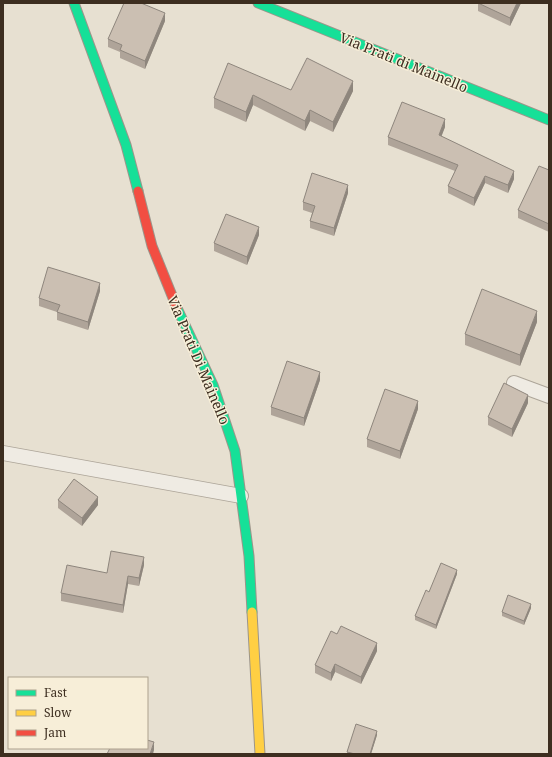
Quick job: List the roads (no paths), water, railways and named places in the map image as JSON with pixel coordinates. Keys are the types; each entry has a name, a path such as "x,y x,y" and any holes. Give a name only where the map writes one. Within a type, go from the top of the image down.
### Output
{"street":[{"name":"Via Prati Di Mainello","path":"74,3 126,145 152,246 182,320 213,385 235,451 249,556 260,754"},
{"name":"Via Prati di Mainello","path":"258,3 549,120"}],"lane":[{"path":"514,383 549,396"},
{"path":"3,453 241,496"}]}
